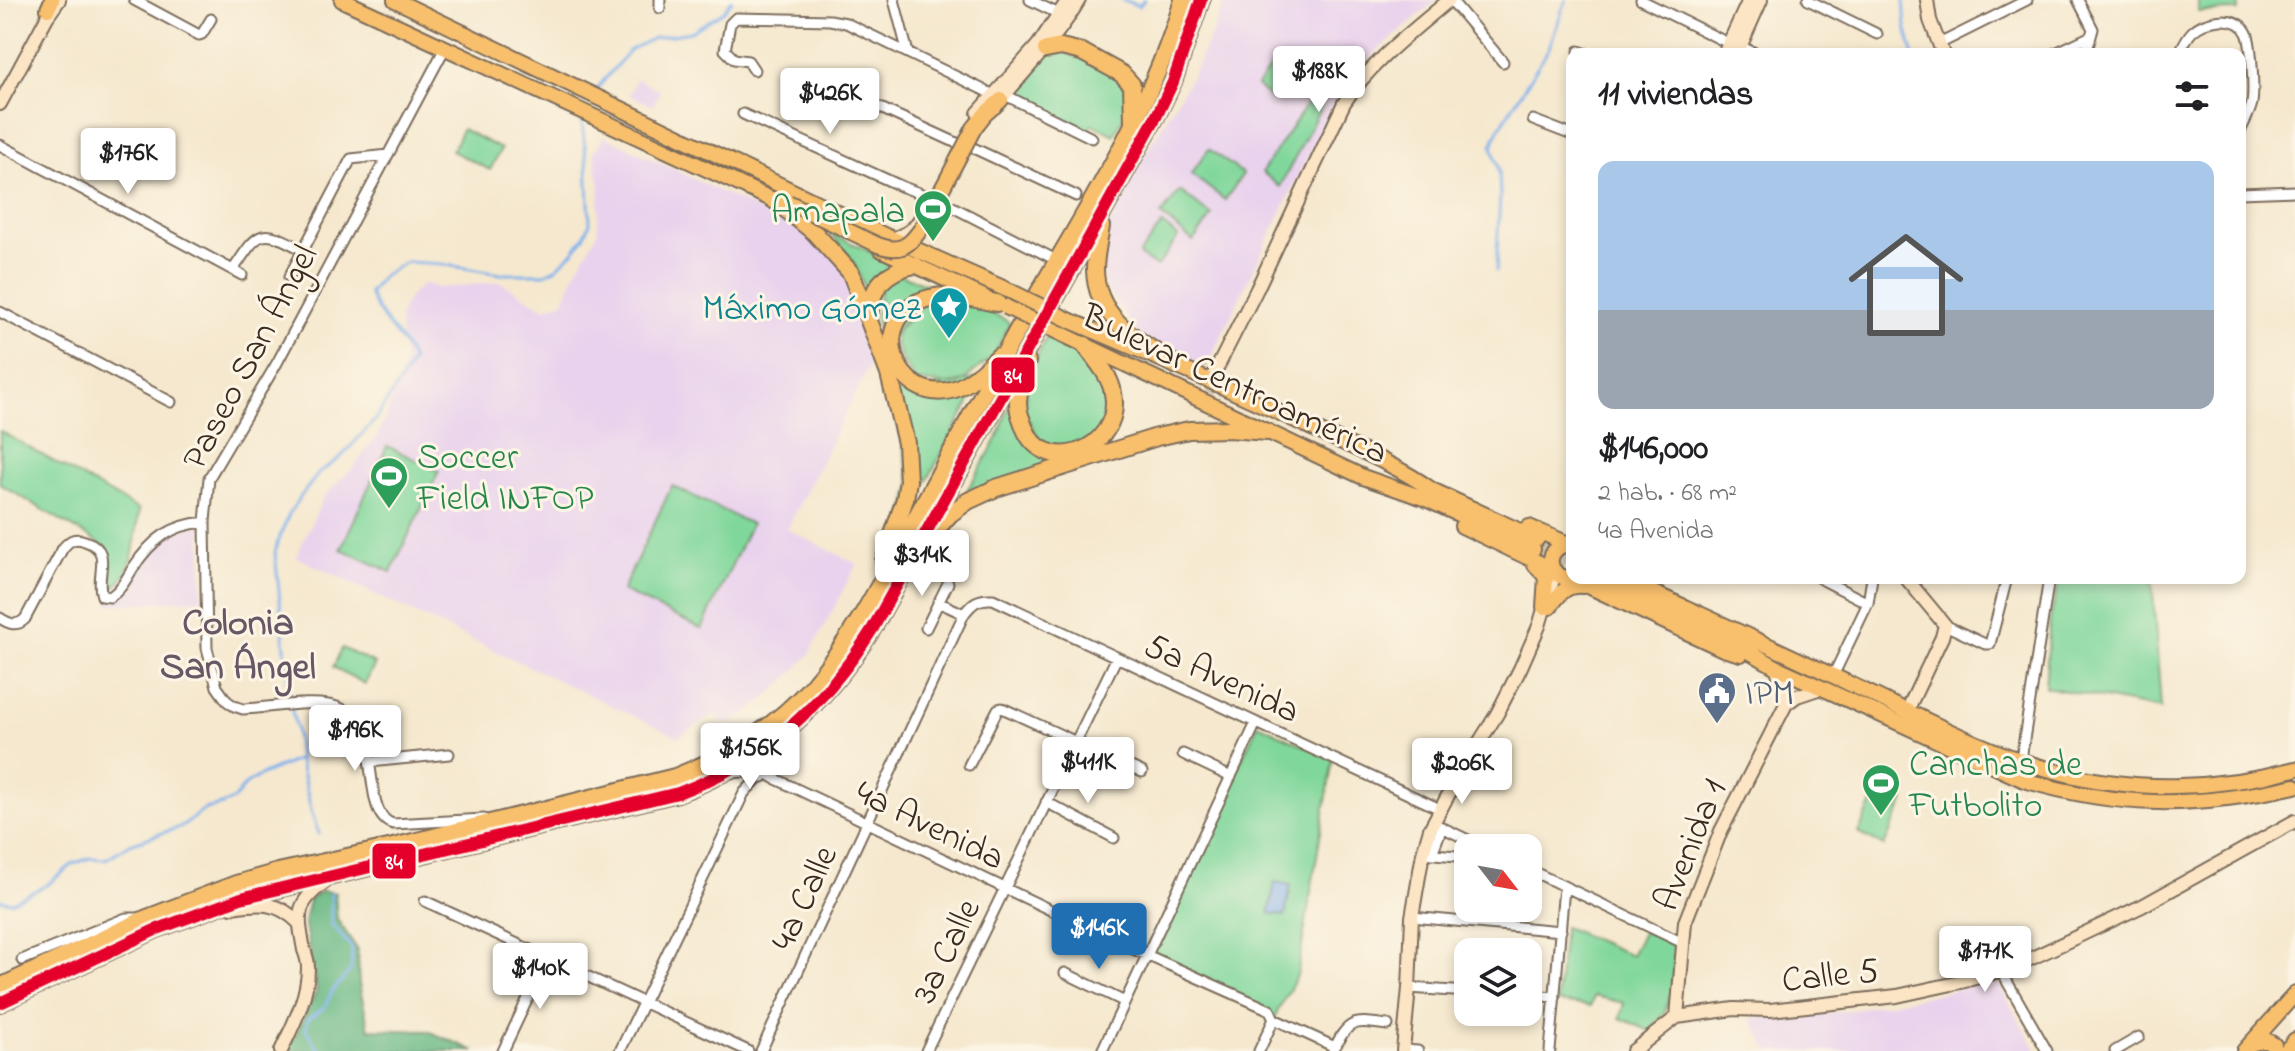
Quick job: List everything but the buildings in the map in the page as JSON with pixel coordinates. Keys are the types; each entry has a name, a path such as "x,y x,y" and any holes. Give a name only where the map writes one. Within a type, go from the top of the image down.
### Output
{"highway":[{"path":"0,987 147,918 236,884 675,777 742,744 778,718 809,689 847,641 871,600 1008,346 1133,126 1160,68 1183,0"},
{"path":"0,1003 155,930 241,898 678,793 722,775 768,745 810,710 846,668 873,628 1030,346 1173,82 1201,0"},
{"path":"1042,47 1082,52 1122,74 1132,85 1133,126"},
{"path":"781,201 851,273 889,374 906,443 908,481 905,499 871,600"},
{"path":"1104,211 1095,271 1100,297 1112,319 1130,335 1178,366"},
{"path":"870,320 870,304 875,289 885,277 915,257"},
{"path":"1002,305 944,296 928,298 906,310 898,320 891,346 905,377 930,390 943,391 966,384 1008,346"},
{"path":"1030,346 1017,405 1030,438 1060,455 1081,452 1095,443 1114,416 1113,390 1085,345"},
{"path":"911,558 950,514 968,501 996,488 1157,437 1189,430 1267,432"}],"main road":[{"name":"Bulevar Centroamérica","path":"342,0 781,201 915,257 1012,292 1068,328 1085,345 1363,477 1540,541"},
{"name":"Bulevar Centroamérica","path":"395,0 892,239 915,257 1002,305 1211,380 1540,541"},
{"path":"781,201 878,245 892,250 903,247 913,241 921,229 974,128 1000,97"},
{"name":"Bulevar Centroamérica","path":"1408,493 1419,506 1564,575"},
{"path":"1540,541 1566,540"},
{"path":"1564,575 1551,563 1553,553 1566,542"},
{"path":"1511,550 1546,575 1547,607"},
{"path":"1547,607 1569,586 1586,584"},
{"name":"Bulevar Centroamérica","path":"1597,584 1728,639 1760,660 2024,780 2066,793 2134,802 2202,802 2293,787"},
{"path":"1634,584 1976,743 2067,774 2129,785 2205,785 2266,777 2295,769"},
{"path":"1649,584 1765,643"},
{"path":"2247,1047 2295,994"},
{"path":"2247,1047 2266,1040 2274,1045 2274,1051"},
{"path":"2286,1051 2295,1040"}],"street":[{"path":"134,0 199,35 211,19"},
{"path":"894,0 908,53"},
{"path":"1030,0 1064,17"},
{"path":"1064,17 1068,0"},
{"path":"892,239 916,227 935,200 964,145 1079,0"},
{"path":"1211,380 1344,103 1356,85 1450,0 1503,62"},
{"path":"1641,0 1730,48"},
{"path":"1732,48 1749,0"},
{"path":"1733,48 1761,0"},
{"path":"1808,0 1877,34"},
{"path":"1927,0 1930,20 1941,48"},
{"path":"1943,48 2027,0"},
{"path":"2078,0 2093,29 2088,48"},
{"path":"0,104 51,5"},
{"path":"754,70 748,61 734,59 725,50 730,24 736,18 838,21 1092,138"},
{"path":"2182,48 2190,34 2199,27 2224,19 2239,24 2247,33 2249,44 2252,100 2246,116"},
{"path":"2066,48 2091,36"},
{"name":"Paseo San Ángel","path":"394,847 393,824 385,821 377,810 370,762 360,727 352,717 335,706 307,704 243,709 227,701 217,687 207,648 205,522 209,478 277,363 445,48"},
{"path":"841,90 1076,196"},
{"path":"743,114 935,200 1058,261"},
{"path":"1533,120 1566,133"},
{"path":"0,145 237,272 251,242 264,235 279,237 303,250"},
{"path":"289,277 351,159 388,155"},
{"path":"2246,193 2295,191"},
{"path":"915,257 935,200"},
{"path":"0,312 171,402"},
{"path":"0,618 16,624 25,619 69,541 77,538 100,550 100,591 102,596 110,597 120,589 149,548 160,538 183,524 205,522"},
{"path":"1418,1051 1403,1050 1412,917 1440,809 1497,714 1564,575"},
{"path":"926,628 948,583"},
{"path":"1831,584 1868,603"},
{"path":"1833,676 1868,603 1871,584"},
{"path":"1911,584 1945,625 1985,644 1990,644 2005,584"},
{"path":"2021,759 2048,584"},
{"name":"4a Calle","path":"761,1051 964,614 971,604 981,599"},
{"name":"5a Avenida","path":"981,599 993,599 1440,809"},
{"path":"938,602 964,614"},
{"path":"1907,711 1945,625"},
{"name":"3a Calle","path":"926,1051 1117,657"},
{"path":"1776,667 1786,704 1797,696 1821,688"},
{"name":"Avenida 1","path":"1677,1017 1685,922 1721,831 1786,704"},
{"path":"969,765 999,708 1142,772"},
{"path":"1102,1051 1256,723"},
{"path":"768,745 756,764 778,780"},
{"path":"370,762 449,754"},
{"path":"1183,754 1231,777"},
{"name":"4a Avenida","path":"722,775 744,772 778,780 1004,889 1270,1010 1274,1019 1334,1049"},
{"path":"620,1051 744,793 760,776"},
{"path":"1046,802 1114,838"},
{"path":"393,824 513,818"},
{"name":"Calle 5","path":"1633,1051 1677,1017 1734,1009 1770,1010 1897,996 2001,971 2142,906 2295,821"},
{"path":"1437,825 1456,834"},
{"path":"1427,854 1454,856"},
{"path":"281,1051 302,1003 308,967 299,923 306,897 336,875"},
{"path":"1542,876 1683,943"},
{"path":"1550,1051 1564,887"},
{"path":"425,901 748,1051"},
{"path":"205,911 258,903 284,910 299,923"},
{"path":"1412,917 1561,931"},
{"path":"22,960 126,918 147,918"},
{"path":"503,1051 547,958"},
{"path":"2001,971 2047,1051"},
{"path":"1065,973 1125,1002"},
{"path":"1409,988 1454,991"},
{"path":"1542,996 1555,997"},
{"path":"1259,1051 1274,1019"},
{"path":"1334,1049 1342,1033 1351,1025 1362,1022 1388,1025"},
{"path":"2115,1051 2139,1037"}],"shaded area":[{"path":"1224,0 1437,0 1373,54 1354,75 1330,111 1211,357 1204,368 1194,368 1138,333 1105,287 1099,260 1104,237 1126,191 1192,76"},
{"path":"636,79 660,90 653,106 629,95"},
{"path":"604,136 816,238 846,273 872,361 787,529 857,564 809,655 786,680 754,708 725,726 716,713 678,737 296,557 324,496 351,470 377,436 386,416 405,361 400,315 409,297 423,284 440,288 500,282 545,308 564,301 575,273 597,234 600,187 594,152"},
{"path":"201,525 202,599 108,605 108,599 137,565 172,532"},
{"path":"1996,980 2037,1051 1769,1051 1750,1018 1828,1014"}],"green space":[{"path":"2198,0 2239,0 2239,11 2198,12"},
{"path":"1060,50 1103,67 1128,88 1128,108 1114,135 1092,124 1087,132 1015,93 1049,54"},
{"path":"1274,62 1290,74 1272,99 1257,86"},
{"path":"1319,86 1329,91 1280,187 1262,172"},
{"path":"462,129 501,149 490,170 452,151"},
{"path":"1209,149 1243,174 1225,200 1191,174"},
{"path":"1180,191 1212,216 1193,241 1161,215"},
{"path":"1162,224 1178,237 1157,267 1139,255"},
{"path":"828,232 896,264 868,305 855,265"},
{"path":"899,274 951,294 923,297 889,340 915,391 983,377 899,533 911,485 876,318 881,285"},
{"path":"927,301 974,304 1010,324 993,356 957,386 915,381 899,353 896,344 898,331"},
{"path":"1046,337 1082,358 1107,385 1111,422 1071,455 962,499 997,439 1017,385 1015,411 1039,439 1024,410 1029,375"},
{"path":"0,431 139,510 129,567 117,585 107,590 105,588 108,562 104,546 0,484"},
{"name":"Soccer Field INFOP","path":"387,446 439,471 391,572 341,549"},
{"path":"672,486 751,524 702,629 622,591"},
{"path":"2059,584 2152,584 2161,709 2045,687 2050,619"},
{"path":"342,648 375,664 365,684 333,667"},
{"path":"1258,724 1333,759 1297,976 1274,1018 1269,1012 1150,956"},
{"name":"Canchas de Futbolito","path":"1879,788 1905,800 1884,846 1858,833"},
{"path":"321,891 335,893 337,919 357,949 359,984 369,1029 428,1031 475,1051 288,1051 317,990 304,921 309,900"},
{"path":"1564,927 1631,955 1644,931 1675,946 1672,990 1665,1012 1650,1031 1620,1018 1624,1003 1594,996 1591,1006 1557,1002"}],"water":[{"path":"1275,882 1291,885 1285,916 1269,913"}],"waterway":[{"path":"596,92 630,50 654,38 691,32 724,11 732,0"},
{"path":"1123,0 1139,6 1144,0"},
{"path":"1496,271 1500,197 1499,170 1492,146 1499,129 1549,48 1566,0"},
{"path":"1904,0 1911,48"},
{"path":"319,834 299,759 275,553 290,512 304,492 319,473 341,457 375,420 412,360 369,293 384,275 406,262 501,274 545,274 555,269 573,252 590,223 584,117"},
{"path":"0,900 11,902 47,885 73,864 90,858 106,859 130,844 183,826 205,809 234,799 246,784 261,775 299,759"},
{"path":"323,1051 319,1050 306,1030 308,1019 324,1008 333,990 351,970 352,948 331,924 331,893"}],"tunnel":[{"path":"1203,405 1221,370 1204,362"},
{"path":"1537,539 1566,552"},
{"path":"1533,549 1566,564"}],"transit line":[{"name":"84","path":"0,1003 155,930 241,898 678,793 738,765 789,728 834,682 873,628 1157,115 1173,82 1201,0"}],"place":[{"name":"Amapala","path":"933,243"},
{"name":"Máximo Gómez","path":"949,340"},
{"name":"Soccer Field INFOP","path":"389,510"},
{"name":"IPM","path":"1717,725"},
{"name":"Canchas de Futbolito","path":"1881,817"}],"district":[{"name":"Colonia San Ángel","path":"238,643"}]}
